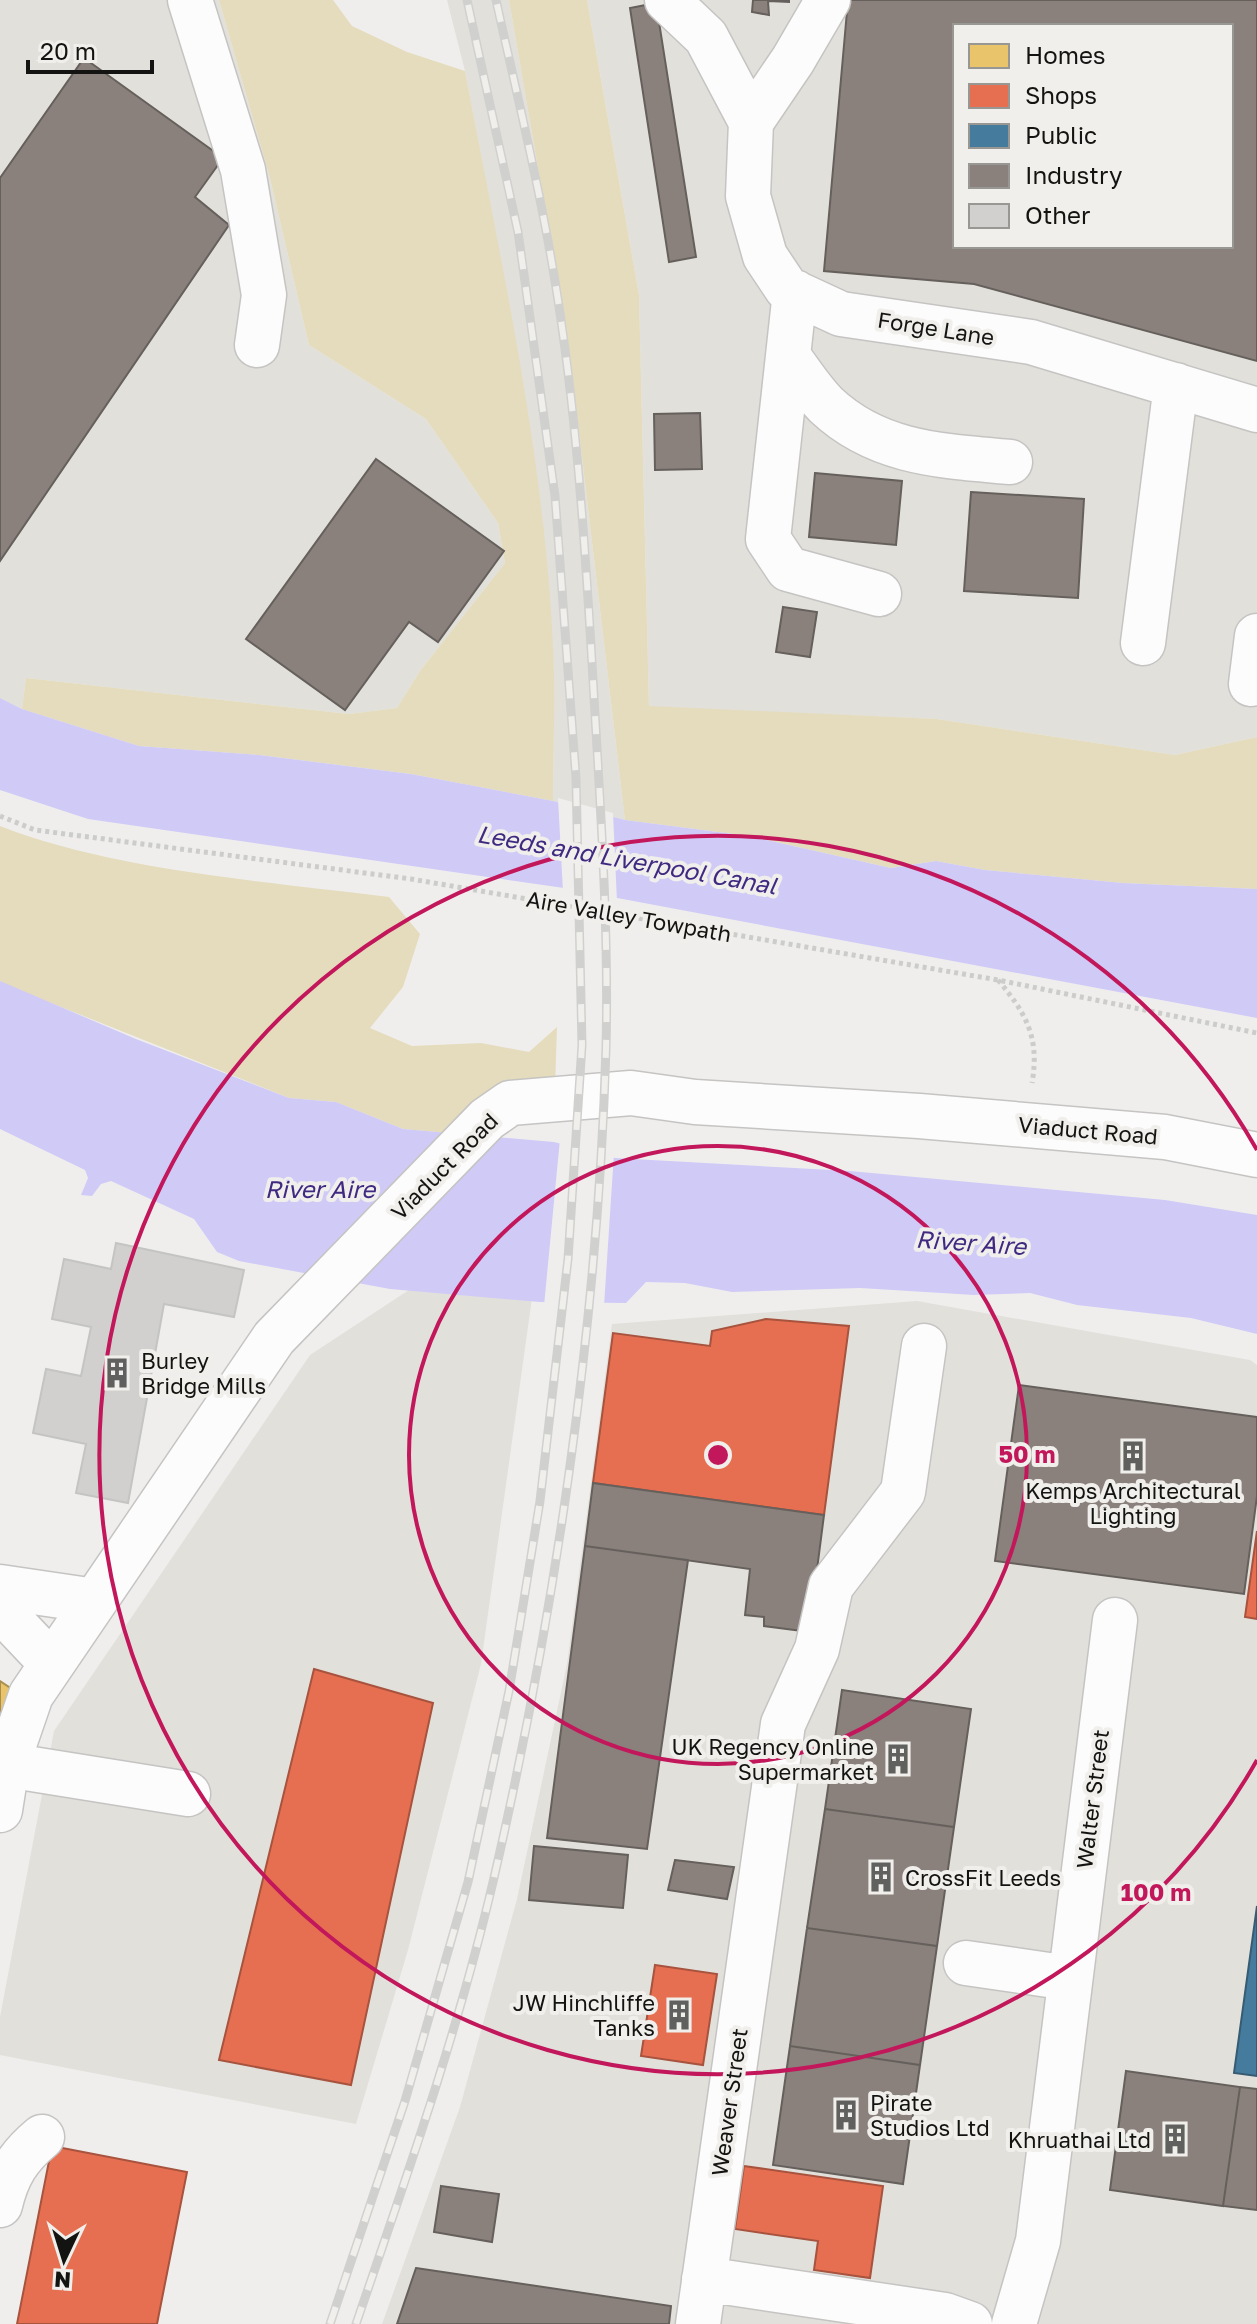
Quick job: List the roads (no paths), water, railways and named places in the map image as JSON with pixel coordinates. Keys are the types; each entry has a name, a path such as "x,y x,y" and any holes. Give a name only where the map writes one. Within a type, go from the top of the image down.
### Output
{"street":[{"path":"190,0 243,170 264,295 257,345"},
{"path":"667,0 706,37 751,122 793,60 828,0"},
{"name":"Forge Lane","path":"751,122 748,196 765,256 787,289 841,314 1031,342 1257,410"},
{"path":"795,292 768,539 788,569 879,594"},
{"path":"788,356 826,404 871,438 905,451 1010,462"},
{"path":"1143,643 1176,385"},
{"path":"1251,684 1257,636"},
{"name":"Viaduct Road","path":"0,1810 4,1770 31,1695 274,1338 487,1119 510,1103 631,1093 695,1102 1026,1124 1165,1137 1257,1155"},
{"name":"Weaver Street","path":"698,2324 783,1724 817,1649 831,1586 903,1492 924,1346"},
{"path":"0,1587 95,1601"},
{"path":"0,1609 52,1664"},
{"name":"Walter Street","path":"1014,2324 1038,2241 1115,1620"},
{"path":"4,1770 188,1794"},
{"path":"966,1963 1069,1978"},
{"path":"0,2205 5,2180 21,2154 42,2137"},
{"path":"704,2279 953,2321"}],"water":[{"name":"Leeds and Liverpool Canal","path":"0,698 22,709 139,746 259,755 411,774 553,801 625,820 749,836 891,868 936,861 985,870 1123,883 1257,889 1257,1018 564,888 88,819 0,790"},
{"name":"River Aire","path":"0,981 136,1039 289,1098 336,1102 403,1129 554,1142 615,1158 850,1171 1165,1200 1257,1215 1257,1334 1191,1318 1077,1305 1030,1293 974,1295 860,1288 732,1292 685,1283 646,1282 626,1303 540,1302 390,1289 239,1261 217,1252 194,1219 111,1181 101,1184 92,1196 81,1195 88,1178 85,1170 0,1129"}],"railway":[{"path":"330,2324 405,2101 468,1882 509,1691 540,1501 568,1259 582,1045 576,778 555,496 518,232 467,0"},
{"path":"356,2324 464,1994 515,1781 536,1678 570,1468 594,1256 601,1152 607,1002 605,910 590,622 576,449 563,334 544,220 496,0"}],"place":[{"name":"Burley Bridge Mills","path":"117,1373"},
{"name":"Kemps Architectural Lighting","path":"1133,1456"},
{"name":"UK Regency Online Supermarket","path":"898,1759"},
{"name":"CrossFit Leeds","path":"881,1877"},
{"name":"JW Hinchliffe Tanks","path":"679,2015"},
{"name":"Pirate Studios Ltd","path":"846,2115"},
{"name":"Khruathai Ltd","path":"1175,2139"}]}
